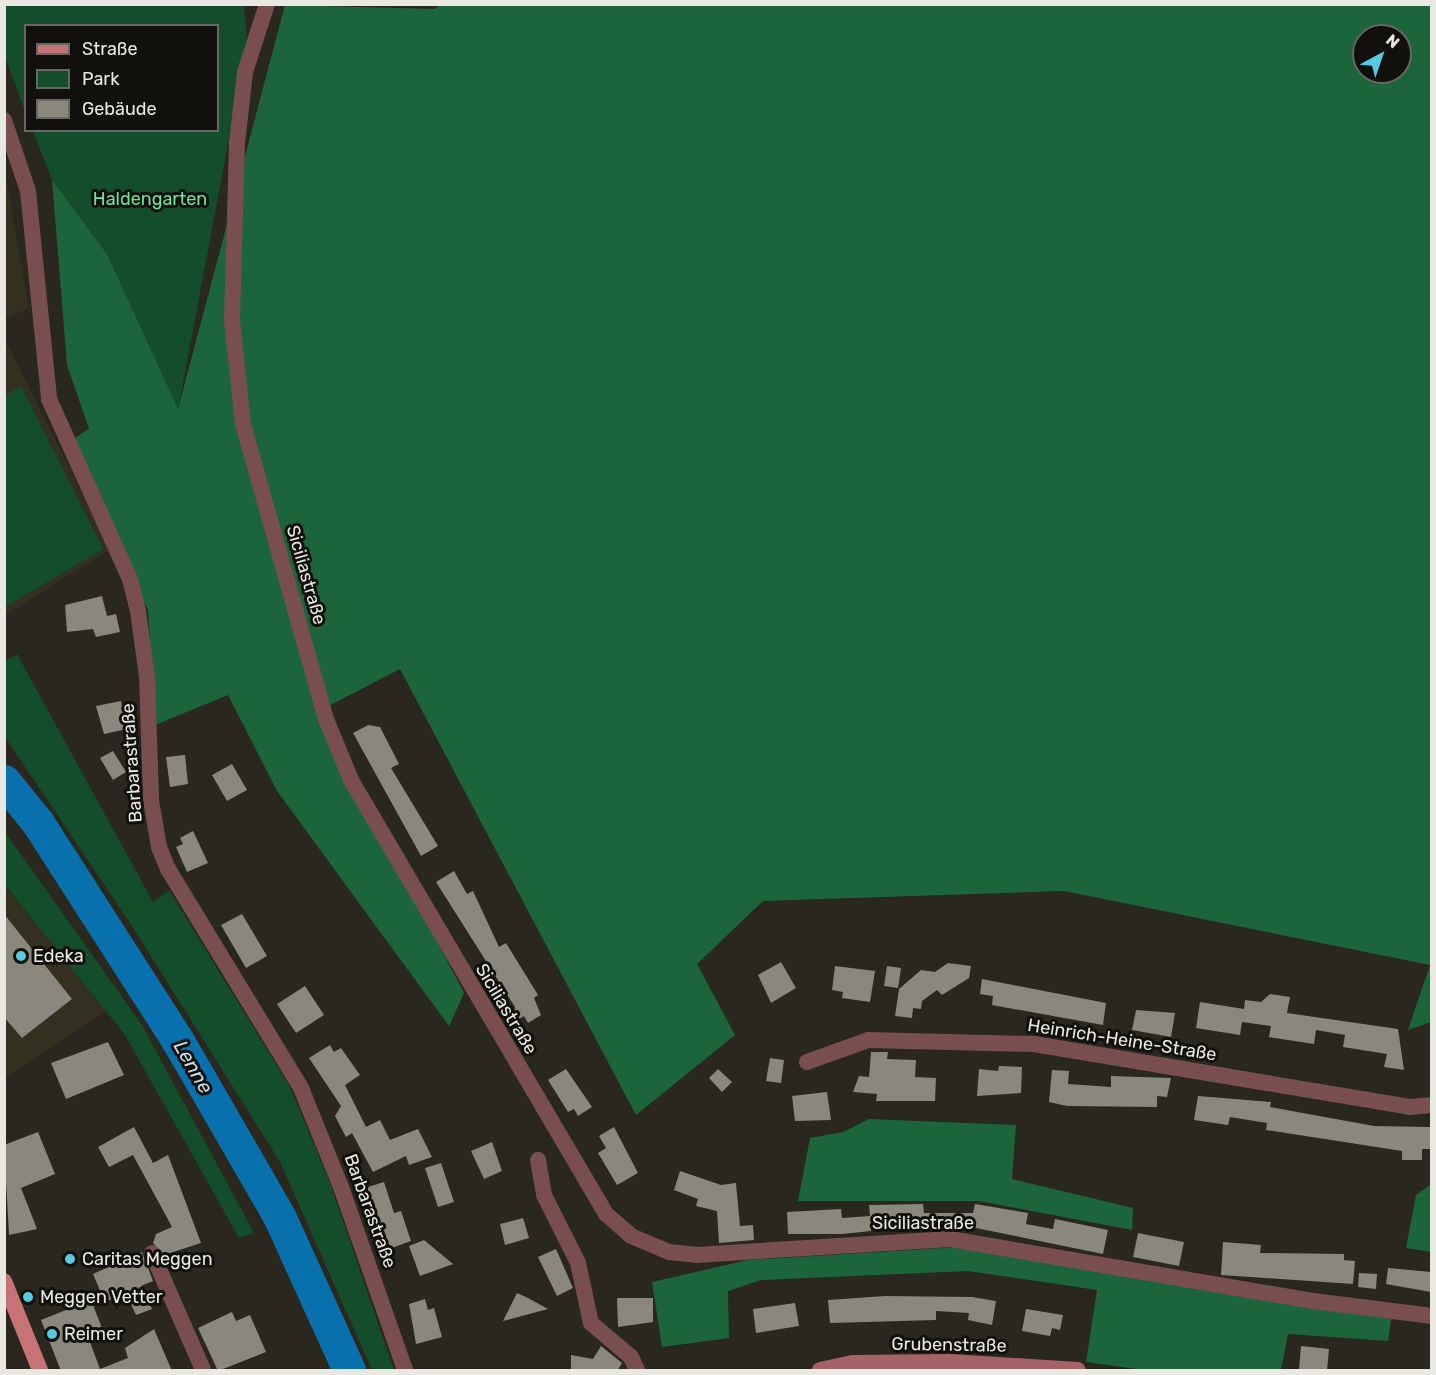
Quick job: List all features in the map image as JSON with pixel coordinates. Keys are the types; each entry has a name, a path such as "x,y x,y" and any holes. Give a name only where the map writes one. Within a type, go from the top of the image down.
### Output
{"main road":[{"path":"4,1281 40,1371"},
{"name":"Grubenstraße","path":"820,1371 853,1363 951,1362 1078,1371"}],"street":[{"name":"Siciliastraße","path":"267,4 245,72 234,214 232,321 250,447 326,719 347,770 606,1214 631,1236 669,1252 696,1255 950,1239 1313,1301 1431,1316"},
{"name":"Barbarastraße","path":"4,120 28,192 49,399 126,569 138,611 147,677 151,800 159,847 168,869 301,1088 337,1176 405,1371"},
{"name":"Heinrich-Heine-Straße","path":"807,1062 868,1040 1034,1044 1410,1107 1431,1105"},
{"path":"538,1160 544,1195 578,1263 591,1323 631,1357 637,1371"},
{"path":"152,1253 203,1371"}],"shaded area":[{"path":"5,172 29,308 4,318"},
{"path":"4,337 110,550 5,615 4,615"},
{"path":"4,885 107,1011 5,1078 4,1078"}],"green space":[{"path":"441,4 1431,5 1431,1022 1408,1030 1430,965 1064,891 763,901 697,964 735,1035 636,1115 400,669 317,712 464,993 449,1026 277,791 228,695 155,725 148,610 69,441 89,429 67,365 52,180 107,254 178,409 285,5 434,9"},
{"name":"Haldengarten","path":"5,5 244,5 247,43 178,410 107,254 52,180 33,132 219,132 219,24 24,24 24,108 5,57"},
{"path":"21,386 103,549 5,607 5,396"},
{"path":"17,654 153,902 169,890 290,1087 330,1183 394,1370 372,1370 280,1162 130,923 5,737 5,661"},
{"path":"5,832 142,1025 254,1233 239,1238 125,1035 5,885"},
{"path":"869,1119 1016,1125 1012,1179 1133,1208 1132,1230 979,1201 798,1201 810,1138 843,1132"},
{"path":"1431,1184 1431,1252 1406,1248 1416,1195"},
{"path":"959,1247 1391,1319 1388,1341 1288,1334 1281,1370 1143,1370 1086,1362 1097,1290 968,1271 761,1280 728,1291 729,1338 662,1347 652,1282 748,1260"}],"building":[{"path":"102,596 107,616 116,614 120,632 96,637 93,629 67,632 65,605"},
{"path":"121,701 127,729 104,734 96,706"},
{"path":"368,725 380,727 399,764 391,768 438,846 421,856 353,733"},
{"path":"113,751 126,772 113,780 100,758"},
{"path":"185,755 188,784 170,787 166,757"},
{"path":"232,764 247,790 227,801 212,775"},
{"path":"193,831 208,863 187,872 176,847 183,844 180,838"},
{"path":"454,871 467,894 473,891 499,947 506,943 538,995 534,998 541,1015 528,1023 524,1016 513,1023 515,1007 436,882"},
{"name":"Edeka","path":"4,914 72,999 22,1038 4,1017"},
{"path":"242,914 267,956 246,968 221,925"},
{"path":"781,962 796,988 771,1003 758,975"},
{"path":"948,963 971,966 969,978 942,995 937,990 922,1001 921,1009 913,1008 912,1018 895,1016 899,989 921,970 935,972"},
{"path":"835,966 875,971 870,1002 842,998 843,992 832,990"},
{"path":"887,966 901,968 898,988 884,986"},
{"path":"982,979 1106,1003 1103,1025 992,1005 993,996 980,994"},
{"path":"305,986 324,1015 296,1033 277,1004"},
{"path":"1270,994 1290,997 1287,1013 1398,1029 1404,1070 1384,1067 1387,1054 1343,1047 1345,1035 1316,1030 1314,1044 1269,1037 1271,1026 1242,1022 1240,1035 1196,1028 1200,1002 1244,1009 1245,1000 1261,1002"},
{"path":"1136,1010 1175,1013 1171,1037 1132,1030"},
{"path":"108,1042 124,1075 66,1099 51,1063"},
{"path":"330,1045 334,1052 341,1048 360,1075 345,1085 366,1127 380,1120 390,1140 418,1129 432,1157 409,1165 406,1156 373,1172 352,1133 346,1137 335,1116 341,1106 309,1058"},
{"path":"871,1052 888,1052 887,1059 916,1060 915,1077 936,1078 935,1101 876,1101 877,1094 853,1092 859,1076 869,1077"},
{"path":"770,1058 784,1060 781,1083 766,1081"},
{"path":"999,1066 1022,1067 1021,1093 977,1096 979,1069 998,1071"},
{"path":"566,1069 592,1107 578,1116 574,1109 568,1112 548,1080"},
{"path":"718,1069 732,1082 722,1092 709,1078"},
{"path":"1052,1070 1069,1071 1068,1084 1111,1087 1111,1076 1171,1078 1167,1097 1157,1096 1157,1107 1067,1106 1049,1102"},
{"path":"827,1092 831,1120 795,1121 792,1096"},
{"path":"1198,1096 1271,1102 1270,1107 1374,1126 1431,1127 1431,1149 1422,1149 1422,1160 1402,1160 1402,1151 1266,1130 1267,1123 1230,1117 1228,1125 1194,1120"},
{"path":"134,1127 153,1163 168,1155 201,1243 164,1255 153,1243 156,1234 172,1227 133,1155 109,1167 98,1147"},
{"path":"614,1127 638,1173 617,1185 598,1153 606,1148 599,1136"},
{"path":"38,1132 55,1174 21,1188 37,1229 9,1235 4,1145"},
{"path":"492,1142 502,1171 484,1179 471,1151"},
{"path":"441,1163 454,1202 438,1207 425,1168"},
{"path":"680,1171 721,1185 736,1183 740,1226 753,1225 754,1240 719,1243 717,1211 696,1206 698,1199 674,1190"},
{"path":"384,1182 394,1213 401,1211 411,1241 389,1249 379,1219 370,1222 359,1190"},
{"path":"923,1204 924,1213 973,1213 975,1204 1028,1213 1026,1224 1053,1229 1055,1219 1108,1230 1103,1254 971,1227 871,1227 871,1231 842,1234 788,1234 787,1212 841,1209 842,1218 870,1216 869,1205"},
{"path":"523,1218 529,1238 505,1245 500,1224"},
{"path":"1138,1233 1184,1242 1179,1266 1133,1257"},
{"path":"424,1240 453,1264 420,1276 409,1246"},
{"path":"1223,1242 1261,1245 1260,1253 1344,1254 1344,1260 1355,1261 1353,1284 1221,1275"},
{"path":"556,1249 573,1288 557,1296 538,1257"},
{"path":"142,1252 153,1281 141,1286 152,1309 136,1315 126,1293 105,1302 93,1274"},
{"path":"1388,1268 1431,1272 1431,1292 1386,1284"},
{"path":"1359,1273 1377,1274 1376,1289 1358,1287"},
{"path":"517,1293 528,1298 548,1309 503,1321"},
{"path":"885,1296 972,1297 996,1301 992,1325 968,1320 969,1313 936,1311 936,1320 830,1323 828,1300"},
{"path":"617,1298 653,1298 653,1322 618,1327"},
{"path":"425,1299 428,1310 434,1308 442,1337 416,1344 409,1304"},
{"path":"91,1300 102,1328 87,1334 100,1369 128,1358 125,1348 154,1329 172,1371 61,1371 41,1320"},
{"path":"795,1303 799,1326 756,1333 753,1309"},
{"path":"1026,1309 1063,1315 1060,1330 1052,1328 1050,1336 1022,1331"},
{"path":"232,1312 236,1321 250,1315 266,1352 218,1371 198,1328"},
{"path":"601,1346 622,1363 617,1371 571,1371 571,1355 593,1359"},
{"path":"1301,1346 1329,1349 1327,1371 1299,1370"}],"waterway":[{"name":"Lenne","path":"4,781 38,823 178,1041 280,1218 349,1370"}],"place":[{"name":"Edeka","path":"21,956"},
{"name":"Caritas Meggen","path":"70,1259"},
{"name":"Meggen Vetter","path":"28,1297"},
{"name":"Reimer","path":"52,1334"}]}
